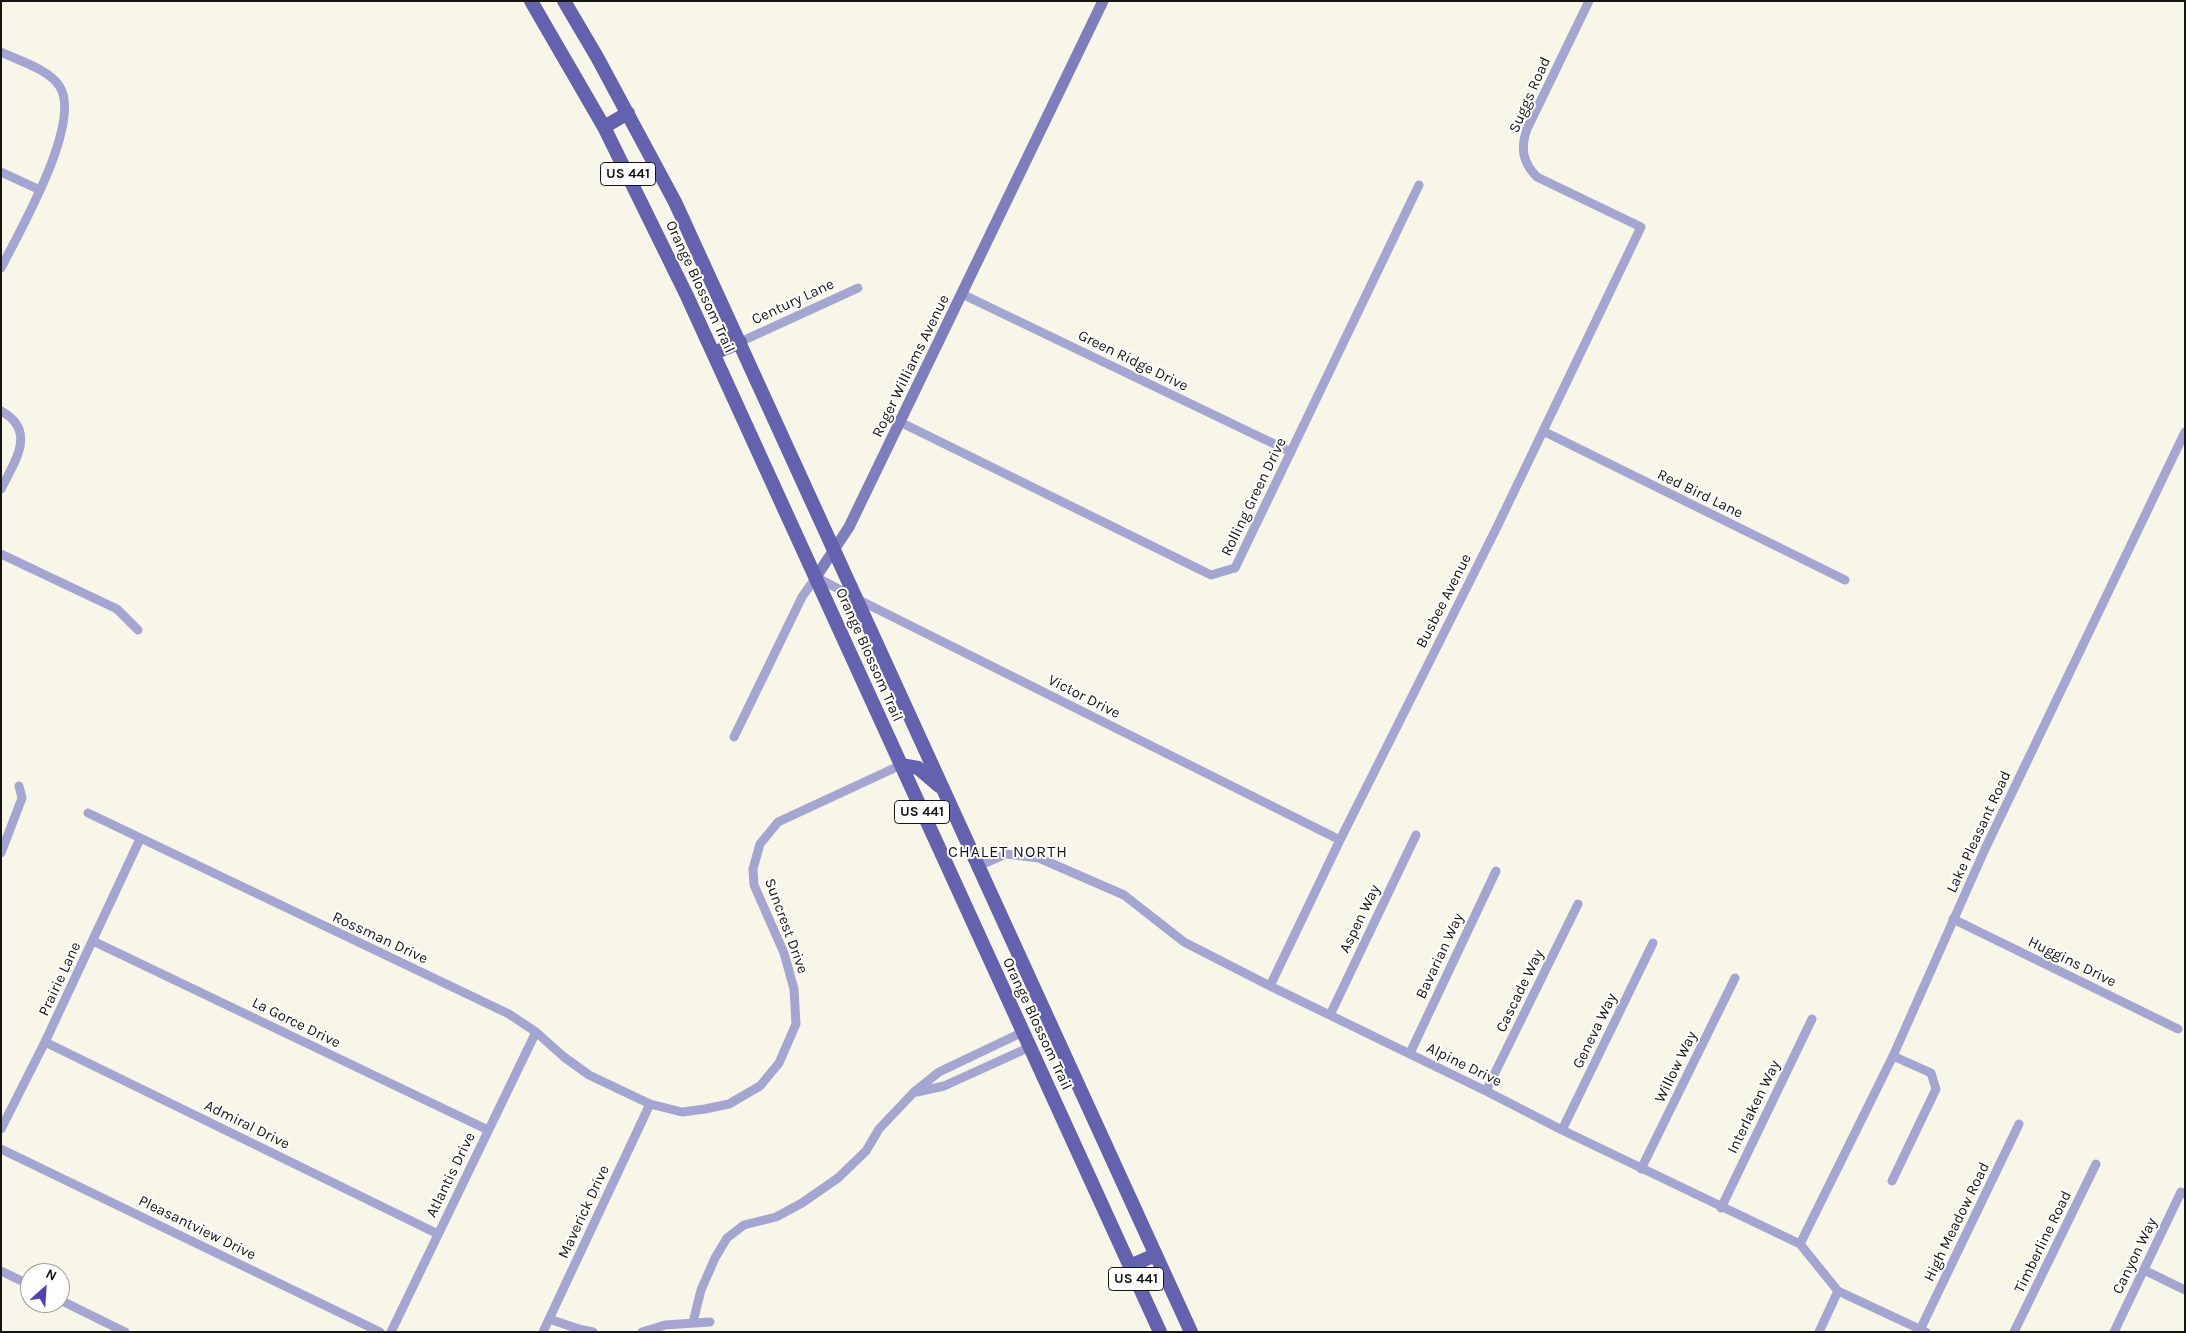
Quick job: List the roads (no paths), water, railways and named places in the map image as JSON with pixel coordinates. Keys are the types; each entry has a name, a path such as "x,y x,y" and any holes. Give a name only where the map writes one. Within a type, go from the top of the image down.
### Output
{"main road":[{"name":"Orange Blossom Trail","path":"531,1 604,127 714,353 1160,1332"},
{"name":"Orange Blossom Trail","path":"564,1 628,113 675,202 1191,1332"},
{"path":"604,127 628,113"},
{"path":"714,353 740,342"},
{"path":"901,765 918,768 945,792"},
{"path":"1130,1266 1155,1254"}],"street":[{"name":"Roger Williams Avenue","path":"734,737 802,598 850,527 1103,1"},
{"name":"Suggs Road","path":"1589,1 1527,129 1523,141 1523,155 1527,167 1537,177 1641,227"},
{"path":"1,52 46,74 59,87 65,102 64,118 49,171 1,268"},
{"path":"1,172 40,190"},
{"name":"Rolling Green Drive","path":"900,422 1212,575 1235,568 1419,185"},
{"name":"Busbee Avenue","path":"1270,986 1340,840 1496,529 1641,227"},
{"name":"Century Lane","path":"740,342 858,288"},
{"name":"Green Ridge Drive","path":"962,294 1291,452"},
{"path":"1,411 9,415 20,430 22,442 1,489"},
{"name":"Red Bird Lane","path":"1543,431 1845,580"},
{"name":"Lake Pleasant Road","path":"1800,1244 1893,1056 1953,919 2185,432"},
{"path":"1,554 117,609 138,630"},
{"name":"Victor Drive","path":"816,577 1340,840"},
{"name":"Suncrest Drive","path":"650,1104 682,1112 729,1104 760,1086 779,1064 796,1024 794,989 784,953 754,886 753,869 756,852 760,844 778,822 901,765"},
{"path":"3,847 22,798 18,786"},
{"name":"Rossman Drive","path":"88,813 509,1014 536,1032 564,1057 589,1075 650,1104"},
{"name":"Aspen Way","path":"1330,1015 1416,835"},
{"name":"Prairie Lane","path":"1,1129 45,1042 140,839"},
{"name":"Alpine Drive","path":"979,866 1006,854 1038,858 1124,895 1184,942 1270,986 1486,1090 1641,1169 1800,1244 1838,1291 1922,1331"},
{"name":"Bavarian Way","path":"1410,1053 1496,871"},
{"name":"Cascade Way","path":"1486,1090 1578,904"},
{"name":"Huggins Drive","path":"1953,919 2178,1029"},
{"name":"La Gorce Drive","path":"93,941 488,1130"},
{"name":"Geneva Way","path":"1562,1130 1653,944"},
{"name":"Willow Way","path":"1641,1169 1735,978"},
{"name":"Interlaken Way","path":"1721,1208 1812,1019"},
{"name":"Atlantis Drive","path":"391,1332 536,1032"},
{"path":"693,1322 701,1290 715,1258 727,1238 744,1225 776,1217 802,1203 838,1178 866,1151 879,1129 914,1092 939,1072 1023,1032"},
{"name":"Admiral Drive","path":"45,1042 438,1234"},
{"path":"914,1092 944,1086 1030,1046"},
{"path":"1892,1181 1936,1089 1930,1073 1893,1056"},
{"name":"Maverick Drive","path":"543,1332 650,1104"},
{"name":"High Meadow Road","path":"1922,1331 2019,1124"},
{"name":"Pleasantview Drive","path":"1,1149 380,1332"},
{"name":"Timberline Road","path":"2014,1332 2096,1164"},
{"name":"Canyon Way","path":"2114,1332 2183,1193"},
{"path":"2144,1270 2185,1290"},
{"path":"1,1272 20,1281"},
{"path":"1819,1332 1838,1291"},
{"path":"70,1305 125,1332"},
{"path":"549,1319 593,1332"},
{"path":"642,1332 665,1325 710,1322"}],"district":[{"name":"CHALET NORTH","path":"1008,852"}]}
